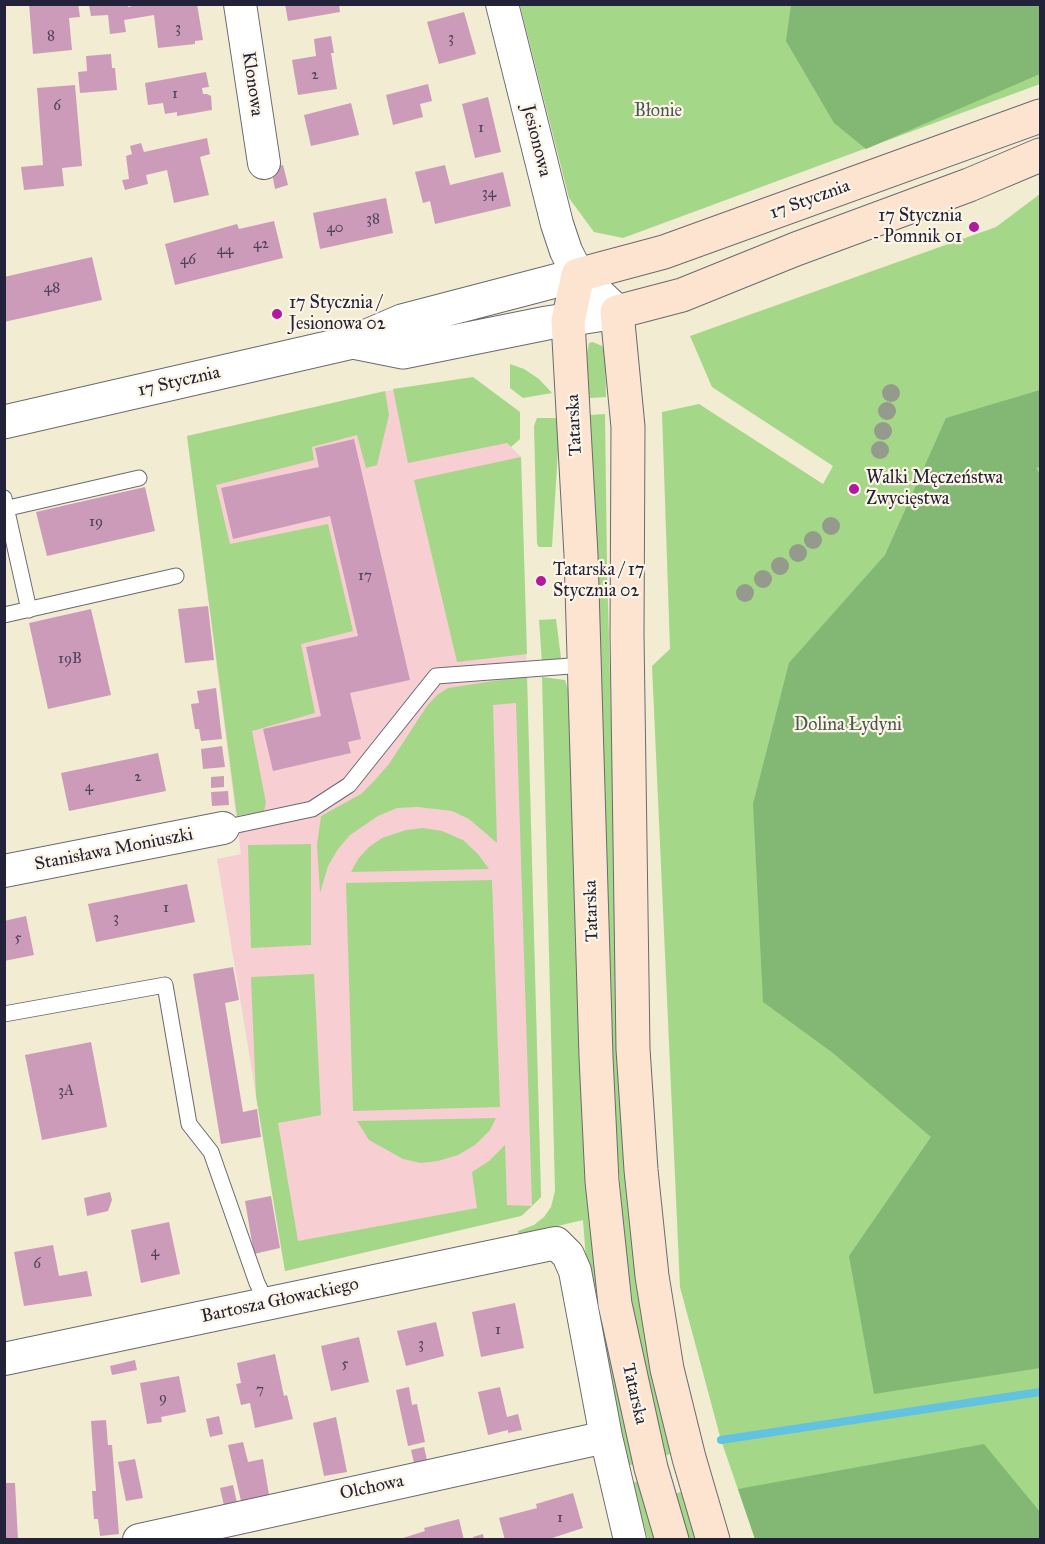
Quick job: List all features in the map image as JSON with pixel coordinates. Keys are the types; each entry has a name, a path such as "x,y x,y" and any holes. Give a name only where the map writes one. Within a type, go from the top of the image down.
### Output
{"main road":[{"name":"17 Stycznia","path":"578,275 664,252 1041,116"},
{"name":"17 Stycznia","path":"617,312 682,295 1041,155"},
{"name":"Tatarska","path":"578,275 568,321 581,555 596,1057 602,1180 618,1315 651,1468 672,1539"},
{"path":"617,312 628,427 627,634 633,1037 640,1170 651,1276 668,1369 689,1458 713,1539"}],"street":[{"name":"Klonowa","path":"240,4 264,163"},
{"name":"Jesionowa","path":"502,4 557,224 566,251 578,275"},
{"path":"578,275 617,312"},
{"name":"17 Stycznia","path":"4,422 353,342 402,321 578,275"},
{"name":"17 Stycznia","path":"353,342 403,352 547,323 617,312"},
{"name":"Stanisława Moniuszki","path":"4,871 223,828"},
{"name":"Bartosza Głowackiego","path":"4,1359 556,1244"},
{"name":"Tatarska","path":"556,1244 568,1255 575,1271 606,1437 630,1539"},
{"name":"Olchowa","path":"139,1539 606,1437"}],"lane":[{"path":"29,610 5,505 140,478"},
{"path":"4,615 176,576"},
{"path":"223,828 312,809 349,785 436,676 584,665"},
{"path":"4,1014 165,985 189,1124 211,1152 257,1283 267,1303"}],"shaded area":[{"path":"445,382 521,457 541,1197 523,1215 285,1271 217,859 241,854 187,436 387,391"}],"green space":[{"name":"Błonie","path":"520,5 1040,5 1040,84 623,238 594,232 569,198"},
{"path":"791,5 1040,5 1040,74 866,149 834,123 786,41"},
{"name":"Dolina Łydyni","path":"1040,194 1040,1539 755,1539 721,1440 680,1287 652,666 670,649 662,412 699,404 823,484 833,466 712,387 690,336 996,227"},
{"path":"593,342 602,346 605,353 606,397 589,398 587,353 589,343"},
{"path":"510,364 524,369 539,379 552,393 523,398 510,388"},
{"path":"473,377 520,412 520,439 511,447 507,443 408,463 393,389"},
{"path":"1040,390 1040,467 1036,468 1040,474 1040,1368 874,1394 849,1256 931,1137 833,1053 763,1002 753,804 789,663 885,555 946,418"},
{"path":"385,391 389,415 377,465 366,468 357,435 312,447 314,460 216,485 230,544 328,524 353,631 301,644 315,713 252,731 266,803 264,811 237,816 187,436"},
{"path":"605,414 621,1102 627,1203 638,1292 673,1453 664,1456 638,1337 627,1272 612,1084 590,415"},
{"path":"537,418 560,418 552,547 539,547 537,544 534,426"},
{"path":"521,457 527,654 457,662 414,480"},
{"path":"556,619 561,658 557,661 542,662 539,620"},
{"path":"527,676 541,1197 532,1206 516,703 493,705 497,843 469,819 452,811 418,807 397,808 378,816 350,835 328,866 320,893 317,845 321,816 361,794 374,781 389,764 427,706 437,695 448,688"},
{"path":"542,677 565,680 570,696 635,1464 626,1466 586,1259 583,1220 519,1235 518,1231 534,1225 544,1217 551,1207 555,1191"},
{"path":"423,828 442,831 463,840 478,854 489,869 351,872 358,859 382,838 406,830"},
{"path":"311,844 311,945 251,948 248,845"},
{"path":"492,880 500,1107 353,1111 346,883"},
{"path":"314,974 321,1115 278,1123 298,1241 477,1208 472,1172 489,1161 505,1145 507,1205 532,1206 521,1216 285,1271 256,1096 251,977"},
{"path":"496,1118 490,1130 475,1145 458,1155 421,1163 403,1159 369,1140 357,1121"},
{"path":"984,1444 1040,1512 1040,1539 755,1539 738,1489"},
{"path":"639,1481 658,1539 648,1539 631,1483"},
{"path":"683,1491 698,1539 689,1539 675,1494"}],"building":[{"path":"29,4 78,4 80,17 69,18 72,50 33,54"},
{"path":"141,4 197,4 203,40 195,41 195,44 158,48 154,15 124,20 126,32 110,34 108,15 91,16 89,5 128,5 128,7"},
{"path":"285,4 339,4 340,12 288,21"},
{"path":"464,12 476,54 439,64 427,22"},
{"path":"331,36 334,53 331,53 337,89 298,95 292,60 316,56 314,39"},
{"path":"111,54 117,90 80,93 78,72 87,71 86,56"},
{"path":"206,72 209,87 202,88 203,94 211,96 212,110 177,116 177,112 165,114 163,103 148,105 145,83"},
{"path":"428,84 432,101 420,104 423,117 393,125 386,95"},
{"path":"75,85 82,166 62,168 64,186 24,190 21,167 43,165 37,88"},
{"path":"488,97 501,152 475,158 462,104"},
{"path":"351,103 359,135 311,146 304,115"},
{"path":"207,138 210,154 200,157 209,195 174,203 167,170 146,175 148,184 125,190 122,180 129,179 126,156 132,154 130,146 141,143 144,152"},
{"path":"283,165 288,185 275,189 271,168"},
{"path":"445,165 450,185 503,172 511,206 435,224 430,201 423,203 415,172"},
{"path":"386,198 393,233 320,249 313,213"},
{"path":"274,221 283,258 175,285 165,244 237,224 239,229"},
{"path":"92,257 102,300 4,322 4,277"},
{"path":"354,439 410,680 350,693 361,739 348,742 351,753 273,771 263,729 321,716 306,647 358,636 330,516 233,539 221,488 319,467 315,448"},
{"path":"145,487 155,531 47,556 36,512"},
{"path":"208,606 214,660 185,663 178,609"},
{"path":"91,609 111,695 48,709 29,623"},
{"path":"216,688 222,739 201,741 199,729 195,729 191,704 199,703 197,691"},
{"path":"222,746 225,767 203,769 201,749"},
{"path":"158,753 166,791 69,811 61,773"},
{"path":"224,776 224,787 211,788 211,777"},
{"path":"228,791 229,805 212,806 211,792"},
{"path":"187,884 195,922 96,942 88,904"},
{"path":"26,916 34,955 4,961 4,921"},
{"path":"233,967 239,1000 225,1003 243,1112 257,1109 261,1137 221,1144 193,974"},
{"path":"91,1042 107,1127 42,1140 25,1055"},
{"path":"110,1192 112,1200 108,1211 87,1216 84,1198"},
{"path":"271,1196 280,1248 254,1254 245,1201"},
{"path":"169,1222 180,1274 141,1283 131,1230"},
{"path":"53,1245 59,1276 87,1271 92,1296 24,1306 14,1252"},
{"path":"515,1303 524,1348 481,1357 472,1312"},
{"path":"436,1322 444,1356 406,1366 397,1331"},
{"path":"359,1337 369,1382 331,1391 321,1346"},
{"path":"275,1354 284,1396 287,1395 293,1419 255,1428 250,1403 241,1405 236,1384 241,1383 237,1363"},
{"path":"135,1360 137,1370 112,1375 110,1366"},
{"path":"179,1376 186,1412 161,1417 162,1422 147,1424 140,1383"},
{"path":"409,1387 412,1405 417,1404 425,1442 408,1446 396,1390"},
{"path":"500,1387 507,1417 518,1414 522,1430 508,1433 508,1430 488,1435 478,1392"},
{"path":"219,1416 223,1434 210,1437 206,1419"},
{"path":"336,1417 347,1472 324,1476 313,1423"},
{"path":"106,1420 108,1445 112,1445 119,1534 100,1536 98,1519 94,1519 92,1491 96,1491 91,1421"},
{"path":"243,1442 248,1462 263,1459 269,1495 241,1501 228,1445"},
{"path":"424,1447 427,1460 414,1463 411,1450"},
{"path":"135,1459 143,1498 126,1501 118,1462"},
{"path":"4,1483 15,1483 18,1540 4,1540"},
{"path":"233,1485 238,1507 225,1510 220,1488"},
{"path":"573,1493 583,1528 546,1540 505,1540 499,1518 537,1508 536,1504"},
{"path":"459,1519 464,1540 397,1540 425,1531 424,1528"},
{"path":"483,1534 484,1540 473,1540 473,1537"}],"waterway":[{"path":"721,1440 1040,1392"}],"place":[{"name":"17 Stycznia - Pomnik 01","path":"974,227"},
{"name":"17 Stycznia / Jesionowa 02","path":"277,314"},
{"name":"Walki Męczeństwa Zwycięstwa","path":"854,489"},
{"name":"Tatarska / 17 Stycznia 02","path":"541,581"}]}
